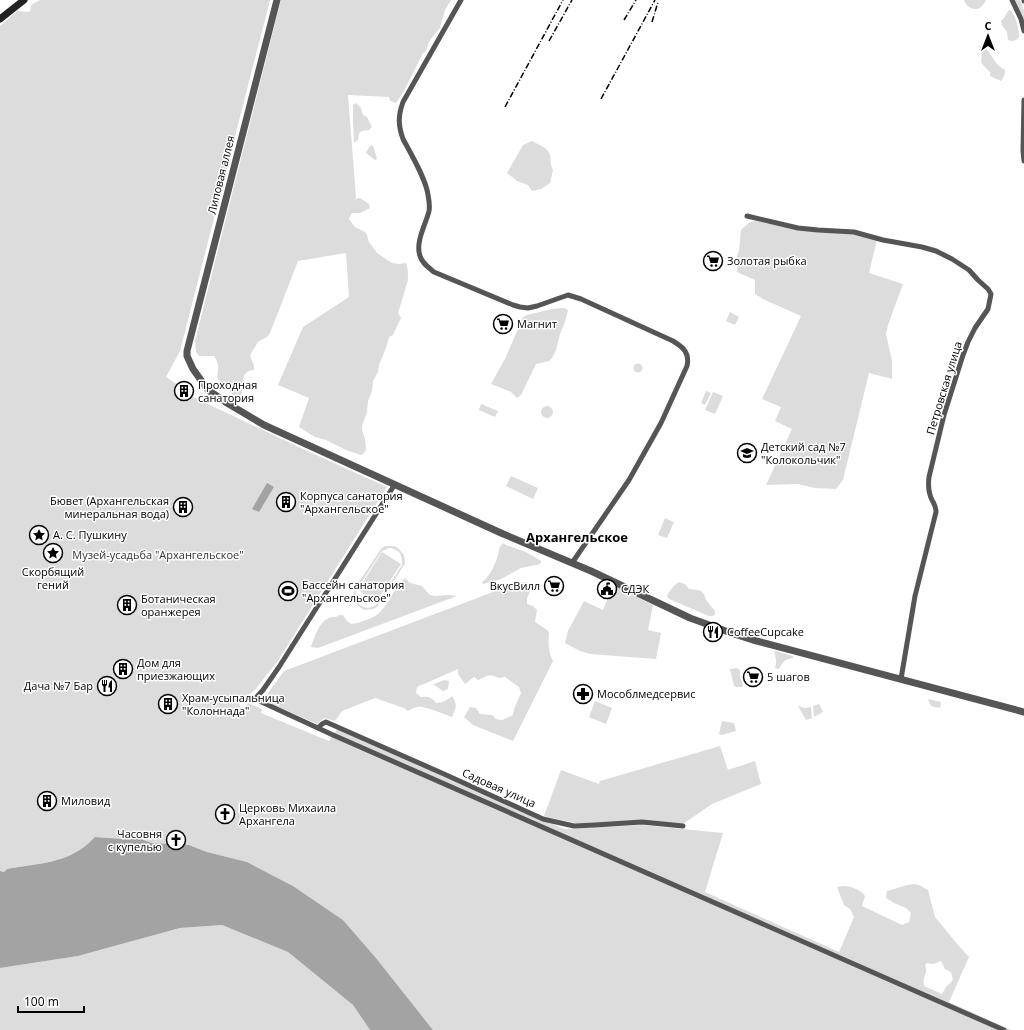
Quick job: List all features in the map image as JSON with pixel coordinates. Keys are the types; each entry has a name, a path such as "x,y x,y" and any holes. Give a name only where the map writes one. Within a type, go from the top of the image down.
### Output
{"main road":[{"path":"0,19 24,0"}],"street":[{"name":"Липовая аллея","path":"277,0 187,351 187,356 193,369 208,390 227,403 264,425 395,484"},
{"path":"461,0 403,102 400,111 400,131 426,185 428,194 429,211 419,249 423,262 434,272 513,305 528,308 568,295 581,299 673,341 683,348 689,361 661,423 629,480 572,563"},
{"path":"1012,0 1021,18 1024,31"},
{"path":"1024,100 1024,161"},
{"name":"Петровская улица","path":"747,216 798,228 854,232 883,240 936,251 969,270 991,294 988,309 975,328 965,349 944,415 929,477 929,490 936,512 915,596 901,679"},
{"path":"1004,1030 255,699 279,667 395,484 501,533 572,563 690,618 713,627 753,640 1024,712"},
{"name":"Садовая улица","path":"318,728 326,722 543,819 574,826 642,822 683,826"}],"green space":[{"name":"Музей-усадьба \"Архангельское\"","path":"40,0 270,0 180,351 166,377 193,393 191,396 387,487 277,662 254,691 244,698 239,699 240,707 245,708 248,703 262,709 261,713 329,741 337,729 564,829 642,825 723,833 705,892 839,952 854,917 850,909 844,905 837,887 848,886 856,889 865,896 862,906 902,925 909,922 911,913 906,908 886,898 887,891 908,885 920,885 928,890 935,917 969,957 949,1002 1011,1030 433,1030 376,958 343,920 293,886 247,862 207,852 189,845 152,843 141,839 96,837 75,853 66,857 7,869 4,872 0,871 0,26 17,11 30,12 31,5","holes":["941,961 945,969 951,972 953,980 942,994 924,986 926,971 925,965 927,963 933,964"]},
{"path":"281,0 451,0 445,10 440,28 430,40 426,51 423,53 404,91 396,103 390,101 389,97 348,95 356,197 355,201 356,199 360,198 369,204 370,208 360,213 352,213 349,219 355,227 365,232 369,242 377,253 392,263 406,263 408,273 408,280 398,313 401,318 393,335 389,337 378,372 373,381 367,412 362,426 366,450 361,455 346,450 326,440 315,437 299,427 309,398 278,385 303,327 349,297 346,253 298,261 270,333 267,337 258,342 250,355 254,365 254,370 245,373 242,395 240,399 235,398 227,387 218,379 218,364 214,356 199,356 196,352 195,341"},
{"path":"964,0 986,1 981,7 974,9 969,7"},
{"path":"1015,0 1020,0 1024,11 1024,22"},
{"path":"1011,10 1017,23 1019,34 1019,37 1013,41 1008,40 1007,32 1001,21 1008,11"},
{"path":"979,46 988,50 997,64 1005,70 1005,74 1001,81 990,76 990,72 981,62 982,54"},
{"path":"356,103 361,108 363,115 367,117 372,127 369,130 359,133 358,140 354,143 353,105"},
{"path":"532,141 547,150 550,155 553,170 550,183 541,189 532,191 528,185 517,181 507,173 523,145"},
{"path":"372,145 377,159 375,160 366,153"},
{"path":"756,221 849,232 877,240 869,273 903,284 886,334 892,361 892,379 869,373 843,480 836,489 815,488 798,484 766,485 792,429 775,421 781,407 762,399 801,316 755,294 755,280 737,272 737,256 739,251 741,230 750,222"},
{"path":"564,308 568,310 556,350 549,361 536,364 521,395 517,398 511,392 491,384 506,357 523,317 552,309"},
{"path":"730,312 739,317 735,325 726,321"},
{"path":"638,363 643,368 638,373 633,368"},
{"path":"706,391 711,393 705,405 701,403"},
{"path":"713,392 723,396 715,414 705,410"},
{"path":"481,404 498,411 495,417 479,410"},
{"path":"545,406 549,406 553,412 549,418 545,418 541,414 541,410"},
{"path":"511,476 538,488 533,499 506,486"},
{"path":"665,518 674,522 667,538 658,535"},
{"path":"503,543 526,552 541,561 540,564 521,568 501,579 483,584 482,582 490,574 494,566 500,547"},
{"path":"385,546 394,546 398,548 404,555 405,563 377,607 364,610 357,605 353,596 355,588 381,549","holes":["389,548 400,553 402,565 376,605 367,608 363,607 356,598 357,589 382,551"]},
{"path":"382,552 401,564 376,602 358,590"},
{"path":"405,578 410,583 422,586 430,595 457,596 318,648 311,647 319,627 326,619 343,615 349,623 353,624 374,617 383,609"},
{"path":"522,582 528,583 532,588 527,598 527,604 533,606 537,610 535,622 549,632 548,640 550,654 553,661 513,741 473,725 464,717 470,707 476,708 480,714 492,715 496,719 502,720 513,715 521,693 519,687 505,677 499,678 491,675 478,680 474,677 465,684 458,674 458,669 417,687 416,693 421,697 433,699 436,703 445,701 452,696 456,706 452,717 421,707 416,707 408,711 404,708 375,698 342,711 335,721 324,718 317,724 263,700 284,671"},
{"path":"679,582 685,584 689,589 701,591 715,611 715,614 713,616 709,616 669,599 667,596 669,592"},
{"path":"616,587 653,605 648,630 661,633 656,659 590,654 580,651 565,643 568,631 584,601 603,610 612,588"},
{"path":"776,651 793,656 793,658 784,661 779,669 775,668 776,660 774,652"},
{"path":"737,668 740,670 740,677 743,685 742,687 734,686 730,669"},
{"path":"444,680 449,681 448,689 443,691 433,684 437,683"},
{"path":"928,699 941,702 940,708 931,706"},
{"path":"595,701 612,708 606,724 589,717"},
{"path":"819,704 823,712 814,717 813,706"},
{"path":"798,706 805,708 811,707 812,718 806,720"},
{"path":"722,721 734,723 736,731 722,735 719,734"},
{"path":"720,746 728,770 755,761 761,784 712,804 683,824 575,823 544,816 561,770 599,784 600,781"},
{"path":"222,925 288,952 353,1005 370,1030 0,1030 0,968 78,956 180,928"}],"shaded area":[{"path":"267,483 274,487 259,512 252,509"},
{"path":"95,837 141,839 152,843 189,845 207,852 247,862 293,886 343,920 376,958 433,1030 370,1030 353,1005 288,952 222,925 180,928 78,956 0,968 0,871 4,872 7,869 66,857 84,847"}],"railway":[{"path":"505,107 563,0"},
{"path":"549,41 572,0"},
{"path":"624,20 636,0"},
{"path":"601,99 655,0"},
{"path":"652,22 658,2"}],"place":[{"name":"Золотая рыбка","path":"713,261"},
{"name":"Магнит","path":"503,324"},
{"name":"Проходная санатория","path":"184,391"},
{"name":"Детский сад №7 \"Колокольчик\"","path":"747,453"},
{"name":"Корпуса санатория \"Архангельское\"","path":"286,502"},
{"name":"Бювет (Архангельская минеральная вода)","path":"183,507"},
{"name":"А. С. Пушкину","path":"39,535"},
{"name":"Скорбящий гений","path":"53,553"},
{"name":"ВкусВилл","path":"554,586"},
{"name":"СДЭК","path":"607,589"},
{"name":"Бассейн санатория \"Архангельское\"","path":"288,591"},
{"name":"Ботаническая оранжерея","path":"127,605"},
{"name":"CoffeeCupcake","path":"713,632"},
{"name":"Дом для приезжающих","path":"123,669"},
{"name":"5 шагов","path":"753,677"},
{"name":"Дача №7 Бар","path":"107,686"},
{"name":"Мособлмедсервис","path":"583,694"},
{"name":"Храм-усыпальница \"Колоннада\"","path":"168,704"},
{"name":"Миловид","path":"47,801"},
{"name":"Церковь Михаила Архангела","path":"225,814"},
{"name":"Часовня с купелью","path":"176,840"}],"district":[{"name":"Архангельское","path":"577,537"}]}
